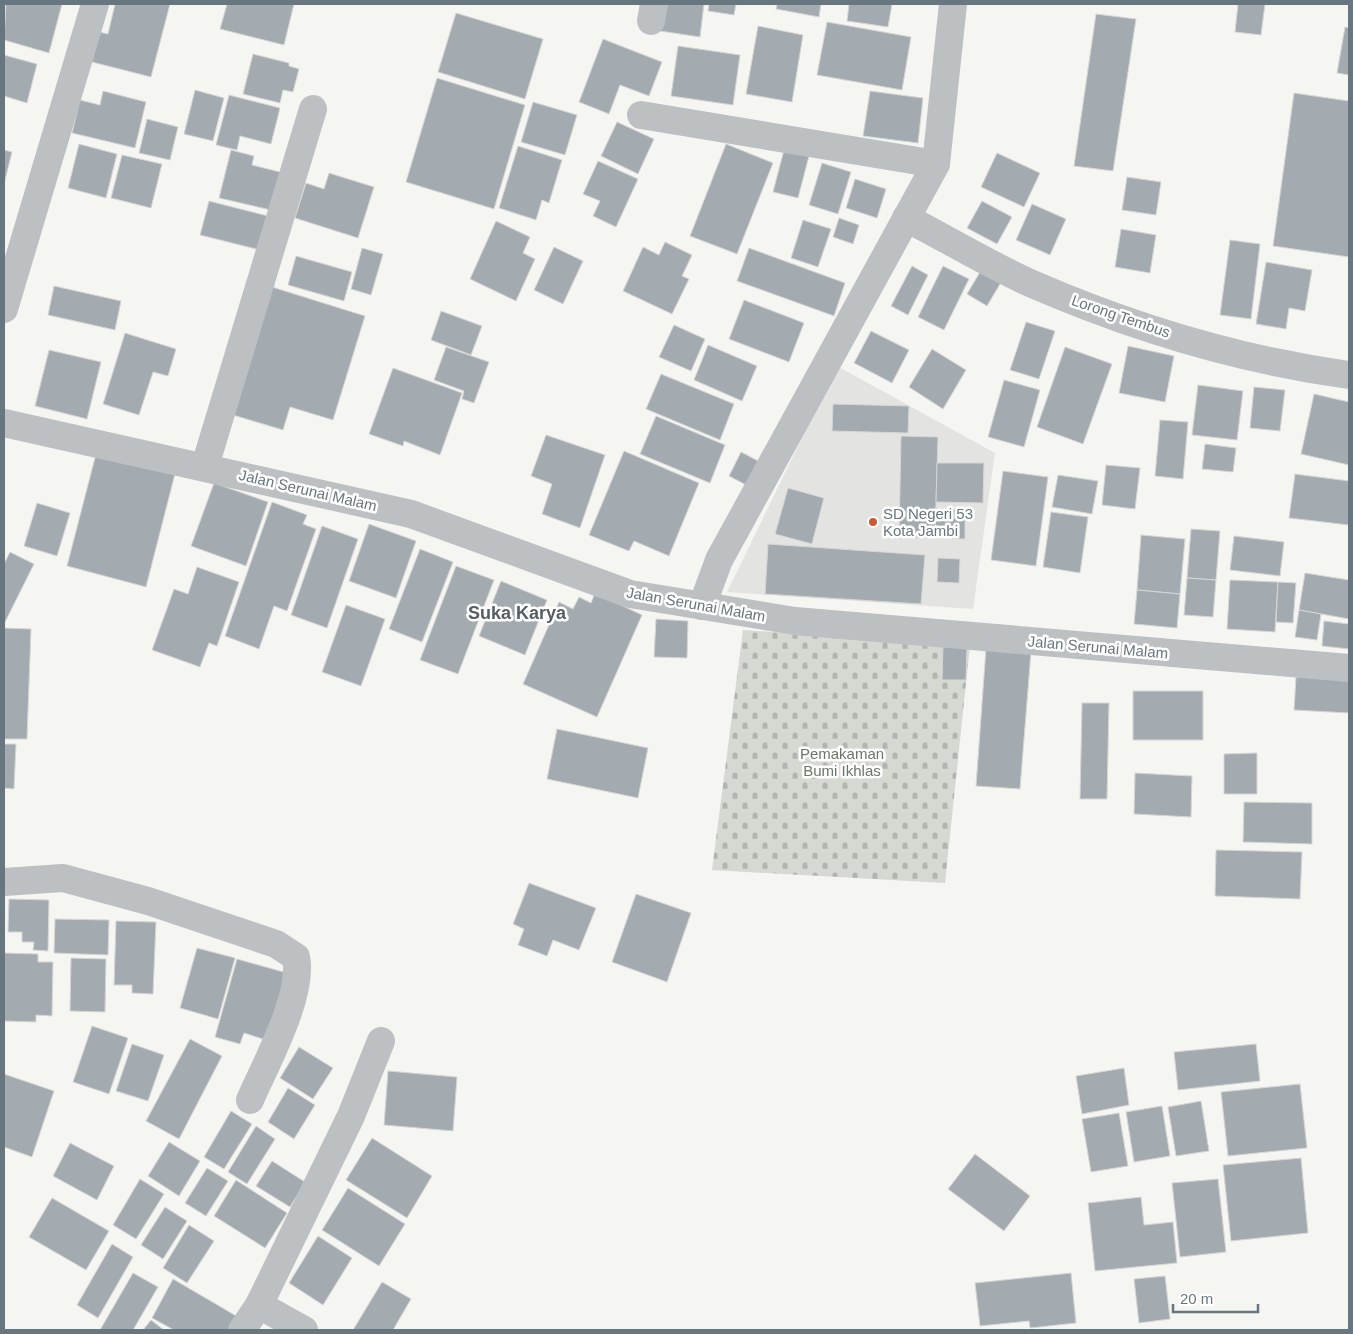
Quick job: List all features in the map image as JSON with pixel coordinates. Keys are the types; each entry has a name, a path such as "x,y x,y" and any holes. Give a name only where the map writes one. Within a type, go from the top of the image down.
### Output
{"street":[{"path":"4,309 95,4"},
{"path":"702,606 720,560 936,164 953,4"},
{"path":"205,466 314,109"},
{"path":"641,115 936,164"},
{"name":"Lorong Tembus","path":"906,218 1028,282 1100,312 1266,361 1349,375"},
{"name":"Jalan Serunai Malam","path":"4,423 205,466 411,514 630,594 795,621 1349,668"},
{"path":"4,882 63,878 148,902 276,944 296,957 297,975 290,1006 250,1100"},
{"path":"242,1330 259,1305 351,1116 381,1041"},
{"path":"259,1305 304,1330"}],"shaded area":[{"name":"SD Negeri 53 Kota Jambi","path":"837,366 995,453 973,609 727,592"}],"green space":[{"name":"Pemakaman Bumi Ikhlas","path":"743,630 970,645 945,883 712,870"}],"building":[{"path":"6,4 62,4 49,53 4,40"},
{"path":"115,4 170,4 151,77 88,61 95,31 108,34"},
{"path":"227,4 294,4 284,45 220,29"},
{"path":"664,4 704,4 700,37 660,31"},
{"path":"709,4 736,4 734,15 708,11"},
{"path":"777,4 821,4 819,17 776,9"},
{"path":"849,4 892,4 888,27 847,21"},
{"path":"1238,4 1265,4 1261,35 1235,32"},
{"path":"456,13 543,39 525,99 438,72"},
{"path":"1096,14 1136,19 1113,171 1074,166"},
{"path":"827,22 911,37 902,90 817,75"},
{"path":"758,26 803,35 792,102 746,94"},
{"path":"1345,27 1349,28 1349,75 1337,73"},
{"path":"603,39 662,62 649,96 620,85 609,114 579,102"},
{"path":"678,46 740,55 733,105 671,96"},
{"path":"253,54 289,63 289,66 299,69 293,92 283,90 280,103 243,94"},
{"path":"4,55 37,64 27,103 4,96"},
{"path":"437,78 525,105 494,209 406,182"},
{"path":"195,90 224,98 213,141 184,134"},
{"path":"103,91 146,102 135,148 72,133 80,100 100,105"},
{"path":"870,91 923,98 918,143 863,136"},
{"path":"1294,93 1349,101 1349,257 1273,246"},
{"path":"229,95 280,108 271,144 240,136 237,150 216,145"},
{"path":"533,102 577,115 565,155 521,142"},
{"path":"147,119 178,127 170,160 139,153"},
{"path":"617,122 654,139 638,174 601,156"},
{"path":"79,144 117,154 106,198 68,188"},
{"path":"726,144 773,163 737,254 690,236"},
{"path":"518,146 562,160 549,203 542,200 536,220 499,208"},
{"path":"785,146 810,152 798,198 773,192"},
{"path":"4,150 12,152 4,184"},
{"path":"231,150 254,156 252,165 284,173 275,211 219,198"},
{"path":"997,153 1040,173 1024,207 981,187"},
{"path":"122,155 162,164 151,208 111,198"},
{"path":"598,161 638,179 616,227 593,216 600,201 583,194"},
{"path":"822,163 851,172 838,214 809,205"},
{"path":"329,173 374,187 358,238 295,218 306,183 324,189"},
{"path":"1127,177 1161,182 1156,215 1122,210"},
{"path":"855,179 886,189 877,218 846,208"},
{"path":"209,201 272,217 264,251 200,235"},
{"path":"982,201 1012,217 997,244 967,228"},
{"path":"1032,204 1066,219 1050,255 1016,240"},
{"path":"839,218 859,225 853,244 833,237"},
{"path":"803,220 831,229 818,267 791,258"},
{"path":"496,221 530,237 523,253 535,259 516,301 470,279"},
{"path":"1121,229 1156,235 1150,273 1115,267"},
{"path":"1230,240 1260,244 1251,319 1220,315"},
{"path":"665,242 692,255 682,276 689,279 672,314 623,291 643,247 659,255"},
{"path":"554,247 583,261 563,304 534,290"},
{"path":"362,248 383,254 371,295 351,289"},
{"path":"749,248 845,283 834,316 737,281"},
{"path":"296,256 352,272 344,301 288,285"},
{"path":"1266,262 1312,270 1305,311 1289,308 1286,329 1256,324"},
{"path":"912,266 928,275 908,315 891,306"},
{"path":"943,266 969,279 944,330 918,317"},
{"path":"983,267 1003,279 987,306 967,294"},
{"path":"54,286 121,301 115,330 48,315"},
{"path":"272,287 365,316 333,420 290,407 283,430 233,415"},
{"path":"744,300 804,323 789,362 729,339"},
{"path":"441,311 482,326 471,355 431,340"},
{"path":"1026,322 1055,331 1039,379 1010,370"},
{"path":"674,325 705,339 691,371 659,357"},
{"path":"871,331 909,350 892,383 854,363"},
{"path":"125,333 176,349 168,376 153,372 139,415 103,404"},
{"path":"708,345 757,366 742,401 694,380"},
{"path":"1128,346 1174,356 1165,402 1119,393"},
{"path":"446,347 489,362 474,403 462,399 464,391 434,380"},
{"path":"1065,347 1112,364 1083,444 1037,427"},
{"path":"932,349 966,370 943,409 909,387"},
{"path":"49,350 101,362 87,419 35,406"},
{"path":"393,368 462,393 440,455 404,441 403,446 369,434"},
{"path":"661,374 734,404 720,440 646,409"},
{"path":"1004,380 1040,390 1024,447 988,437"},
{"path":"1198,385 1243,391 1237,440 1192,435"},
{"path":"1254,387 1285,390 1280,431 1250,428"},
{"path":"1314,394 1349,402 1349,465 1301,454"},
{"path":"833,404 909,406 908,433 832,431"},
{"path":"656,416 725,445 710,483 640,454"},
{"path":"1160,420 1188,422 1183,479 1155,476"},
{"path":"546,435 605,455 580,528 542,514 552,484 531,476"},
{"path":"901,436 938,437 935,538 899,538"},
{"path":"1205,444 1236,448 1233,472 1202,469"},
{"path":"97,450 176,470 146,587 67,566"},
{"path":"624,451 699,483 669,556 634,541 629,551 589,535"},
{"path":"741,452 762,463 750,487 729,476"},
{"path":"937,463 984,463 983,503 936,502"},
{"path":"1106,465 1140,468 1135,509 1102,505"},
{"path":"1003,471 1048,477 1036,566 991,560"},
{"path":"1295,474 1349,481 1349,525 1289,518"},
{"path":"1058,475 1098,481 1092,514 1052,507"},
{"path":"214,483 268,502 246,566 191,546"},
{"path":"788,488 824,498 812,544 775,534"},
{"path":"272,502 307,515 303,524 316,529 287,611 274,606 259,649 225,636"},
{"path":"37,503 70,513 57,556 24,546"},
{"path":"936,509 965,510 965,539 935,538"},
{"path":"1051,512 1088,517 1080,573 1043,567"},
{"path":"369,524 416,541 396,598 349,581"},
{"path":"322,526 358,539 327,628 291,615"},
{"path":"1191,529 1220,531 1216,580 1187,578"},
{"path":"1141,535 1185,539 1180,594 1137,590"},
{"path":"1234,536 1284,542 1280,576 1230,570"},
{"path":"768,544 925,555 921,604 765,594"},
{"path":"420,549 453,562 422,642 389,629"},
{"path":"10,552 34,564 4,624 4,564"},
{"path":"938,558 960,559 959,583 937,582"},
{"path":"456,566 494,580 458,674 420,660"},
{"path":"197,567 239,582 217,646 209,643 200,667 152,650 174,589 188,594"},
{"path":"1305,573 1349,580 1349,619 1299,610"},
{"path":"1187,578 1216,580 1213,617 1184,615"},
{"path":"1230,580 1278,582 1275,632 1227,629"},
{"path":"501,581 547,600 525,655 479,636"},
{"path":"1278,582 1296,583 1293,623 1276,622"},
{"path":"1137,590 1180,594 1177,628 1134,624"},
{"path":"595,593 642,615 597,717 523,684 559,602 573,609 579,597 591,603"},
{"path":"346,605 385,619 361,686 322,672"},
{"path":"1299,610 1321,614 1317,640 1295,637"},
{"path":"656,619 688,621 687,658 654,657"},
{"path":"1324,621 1349,624 1349,649 1322,646"},
{"path":"4,628 31,629 27,739 4,739"},
{"path":"943,645 967,646 966,680 942,680"},
{"path":"986,648 1031,652 1020,789 976,786"},
{"path":"1296,677 1349,680 1349,713 1294,710"},
{"path":"1133,691 1203,691 1203,740 1133,740"},
{"path":"1082,703 1109,703 1107,799 1080,799"},
{"path":"557,729 648,748 638,798 547,779"},
{"path":"4,744 16,744 14,789 4,788"},
{"path":"1257,753 1257,794 1224,794 1224,754"},
{"path":"1135,773 1192,776 1191,817 1134,814"},
{"path":"1244,802 1312,803 1312,844 1243,842"},
{"path":"1216,850 1302,852 1300,899 1215,896"},
{"path":"529,883 596,908 579,950 553,940 547,956 518,945 524,929 513,924"},
{"path":"636,894 691,913 667,982 612,962"},
{"path":"9,899 49,900 48,951 33,950 34,942 22,942 22,932 8,932"},
{"path":"55,919 109,920 108,955 54,953"},
{"path":"116,921 156,922 153,994 132,993 132,985 114,985"},
{"path":"197,948 235,958 218,1019 180,1008"},
{"path":"4,953 38,954 38,962 53,962 52,1016 36,1015 36,1022 4,1021"},
{"path":"71,958 106,959 105,1012 70,1011"},
{"path":"237,959 287,973 269,1041 244,1033 240,1044 215,1037"},
{"path":"92,1026 128,1038 109,1094 73,1082"},
{"path":"190,1039 222,1056 179,1139 146,1121"},
{"path":"132,1044 164,1055 148,1101 116,1091"},
{"path":"1256,1044 1260,1081 1178,1090 1174,1052"},
{"path":"299,1047 333,1068 313,1099 280,1078"},
{"path":"1124,1068 1129,1105 1082,1114 1076,1076"},
{"path":"388,1071 457,1077 453,1131 384,1125"},
{"path":"4,1074 54,1091 32,1157 4,1147"},
{"path":"1300,1084 1307,1148 1228,1156 1221,1092"},
{"path":"288,1088 315,1105 294,1139 268,1122"},
{"path":"1201,1101 1209,1151 1176,1156 1168,1107"},
{"path":"1162,1106 1170,1156 1134,1162 1126,1112"},
{"path":"231,1111 252,1124 224,1169 204,1157"},
{"path":"1119,1113 1128,1166 1091,1172 1082,1119"},
{"path":"256,1126 275,1139 247,1184 228,1172"},
{"path":"372,1138 432,1176 407,1218 346,1180"},
{"path":"169,1142 200,1161 179,1196 148,1176"},
{"path":"70,1143 114,1166 97,1200 53,1176"},
{"path":"975,1154 1030,1196 1004,1231 948,1189"},
{"path":"1301,1158 1308,1233 1231,1241 1223,1165"},
{"path":"272,1161 305,1182 290,1207 256,1186"},
{"path":"207,1168 228,1181 206,1216 185,1203"},
{"path":"140,1179 164,1194 136,1239 113,1225"},
{"path":"1218,1179 1226,1252 1180,1257 1172,1183"},
{"path":"236,1180 287,1213 265,1248 214,1216"},
{"path":"348,1188 405,1224 379,1266 322,1230"},
{"path":"1141,1197 1144,1225 1173,1222 1177,1263 1095,1271 1088,1203"},
{"path":"52,1198 109,1231 86,1270 29,1237"},
{"path":"165,1207 187,1221 163,1259 141,1245"},
{"path":"189,1225 214,1241 187,1283 163,1268"},
{"path":"318,1236 352,1258 323,1305 289,1283"},
{"path":"112,1244 133,1257 98,1318 77,1305"},
{"path":"133,1273 158,1287 133,1330 100,1330"},
{"path":"1071,1273 1076,1323 1030,1328 1029,1321 980,1326 975,1283"},
{"path":"1165,1276 1170,1319 1139,1323 1134,1279"},
{"path":"173,1279 238,1317 230,1330 174,1330 152,1318"},
{"path":"382,1282 411,1299 393,1330 353,1330"},
{"path":"151,1320 164,1330 143,1330"}],"place":[{"name":"SD Negeri 53 Kota Jambi","path":"873,522"}],"district":[{"name":"Suka Karya","path":"517,613"}]}
